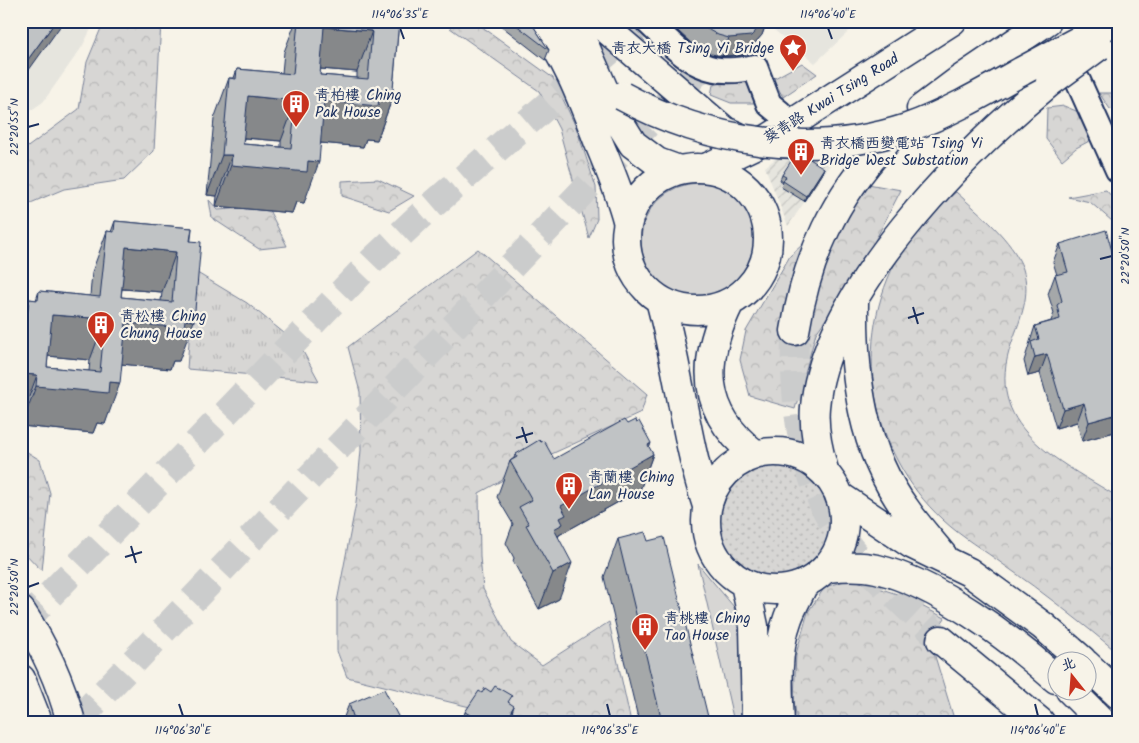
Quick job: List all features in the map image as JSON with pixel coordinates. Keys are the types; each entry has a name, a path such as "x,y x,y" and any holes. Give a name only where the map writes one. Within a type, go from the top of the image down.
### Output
{"main road":[{"path":"538,21 557,50 580,94 619,191 628,220"},
{"path":"570,21 586,50 615,115 633,144 657,162 679,170"},
{"name":"葵青路 Kwai Tsing Road","path":"706,168 769,138 792,115 952,21"},
{"path":"921,110 961,79 1047,21"},
{"path":"622,96 673,120 721,135 779,144 849,141 907,128 944,113 1115,21"},
{"path":"600,22 725,131 740,136 769,138"},
{"path":"824,470 816,429 817,394 832,342 854,296 908,224 988,135 1050,82 1118,31"},
{"path":"795,331 801,293 813,254 832,213 853,182 886,142"},
{"path":"706,168 724,173 745,186 762,209 769,241 766,259 756,280 745,292 730,302 719,307 692,310 674,307 660,300 644,288 633,272 625,240 628,220 632,208 643,192 654,182 679,170 706,168"},
{"path":"854,296 858,379 862,410 870,440 886,476 902,504 946,560"},
{"path":"660,300 685,407 694,469 707,506"},
{"path":"730,302 718,326 713,342 709,360 709,378 713,396 729,430 755,454"},
{"path":"786,452 807,458 824,470 834,483 841,497 845,514 844,534 837,552 827,568 804,584 774,590 745,584 725,569 710,546 705,520 707,506 713,489 724,474 738,462 755,454 786,452"},
{"path":"841,497 911,544 970,572 1043,626 1070,650"},
{"path":"827,568 852,566 877,570 911,581 984,623 1046,670"},
{"path":"745,584 754,626 756,722"},
{"path":"780,722 779,680 784,635 788,618 804,584"},
{"path":"21,611 44,652 71,722"},
{"path":"941,640 1037,720"},
{"path":"1096,673 1118,694"},
{"path":"21,678 38,722"},
{"path":"1080,700 1102,722"}],"street":[{"path":"646,21 686,58 713,70 740,70 755,67 769,104 792,115"},
{"path":"1078,81 1118,170"}],"shaded area":[{"path":"21,21 95,21 82,47 43,102 21,117"},
{"path":"763,21 860,21 815,63"},
{"name":"青衣橋西變電站 Tsing Yi Bridge West Substation","path":"789,148 834,159 788,226 765,167"}],"green space":[{"path":"104,21 161,21 154,151 124,180 64,189 21,207 21,152 79,109 87,62"},
{"path":"451,21 474,21 553,78 576,127 596,187 597,219 589,238 559,129 539,91 450,28"},
{"path":"802,63 817,74 783,97 773,79"},
{"path":"750,77 759,103 731,103 711,95 713,85"},
{"path":"1099,93 1118,93 1118,111 1110,109"},
{"path":"1064,106 1091,117 1097,137 1076,148 1062,160 1046,139 1047,108"},
{"path":"378,179 414,196 389,211 342,196 342,181"},
{"path":"699,183 721,187 740,200 753,219 757,241 753,263 740,282 721,295 699,299 677,295 658,282 645,263 641,241 645,219 658,200 677,187"},
{"path":"868,184 901,190 859,272 816,333 795,409 750,396 740,360 746,331 790,256"},
{"path":"1106,190 1118,204 1118,266 1110,267 1112,221 1090,202 1068,197"},
{"path":"956,192 1003,237 1018,258 1023,269 1026,288 1024,306 1012,342 1005,372 1007,397 1016,419 1031,438 1050,454 1118,497 1118,653 1048,597 965,538 943,520 918,493 898,462 884,429 875,394 872,358 875,323 884,288 900,254 918,228"},
{"path":"209,200 218,210 267,206 287,246 259,249 212,218"},
{"path":"478,249 647,394 641,413 545,457 479,493 480,557 483,589 511,642 542,665 609,622 631,722 497,722 470,707 347,677 337,651 337,602 356,503 361,450 360,392 348,347"},
{"path":"194,271 247,303 300,346 319,381 187,369"},
{"path":"21,448 40,460 50,493 42,571 21,549"},
{"path":"776,466 797,470 815,483 828,501 832,522 828,543 815,561 797,574 776,578 755,574 737,561 724,543 720,522 724,501 737,483 755,470"},
{"path":"698,564 734,607 740,638 741,722 734,722"},
{"path":"851,579 900,595 945,618 930,640 955,722 797,722 794,700 796,654 808,612 825,587"}],"building":[{"path":"21,21 56,21 21,69"},
{"path":"298,21 399,21 392,99 379,98 378,106 324,101 319,162 308,161 307,172 231,165 232,155 222,155 229,78 236,79 237,69 293,74","holes":["324,27 372,31 368,79 320,75","248,96 296,101 291,148 243,144"]},
{"path":"511,21 530,21 549,50"},
{"path":"695,21 765,21 751,36 729,38 718,35"},
{"name":"青衣橋西變電站 Tsing Yi Bridge West Substation","path":"797,154 802,154 824,168 806,196 783,181 786,177 782,175"},
{"path":"115,221 192,228 190,241 201,242 194,321 185,320 184,328 126,323 120,383 109,382 108,393 36,386 37,375 21,374 29,299 38,300 39,291 100,297 107,231 114,232","holes":["126,247 176,252 172,302 121,297","52,315 105,319 100,372 47,367"]},
{"path":"1106,230 1118,272 1118,414 1089,422 1084,403 1063,409 1047,354 1035,357 1031,342 1039,339 1035,326 1060,319 1057,305 1062,301 1055,275 1068,272 1060,244"},
{"path":"624,420 627,424 635,420 636,423 639,421 651,443 648,445 653,454 561,506 566,515 560,518 563,524 554,529 572,563 553,573 526,525 529,524 519,507 532,500 510,461 517,457 516,454 539,440 541,442 544,441 554,459"},
{"path":"645,532 648,541 664,537 709,721 662,722 618,539"},
{"path":"495,686 512,696 508,702 514,706 511,711 514,713 509,722 482,722 465,712 479,691 482,693 485,688 491,692"},
{"path":"384,689 401,722 355,722 349,704"}],"tunnel":[{"path":"21,625 372,261 420,216 644,21"},
{"path":"76,722 739,28"},
{"path":"795,331 796,388 803,444 820,498 833,524 860,560 941,640"}],"place":[{"name":"青衣大橋 Tsing Yi Bridge","path":"793,72"},
{"name":"青柏樓 Ching Pak House","path":"296,128"},
{"name":"青衣橋西變電站 Tsing Yi Bridge West Substation","path":"801,176"},
{"name":"青松樓 Ching Chung House","path":"101,349"},
{"name":"青蘭樓 Ching Lan House","path":"569,510"},
{"name":"青桃樓 Ching Tao House","path":"645,651"}]}
